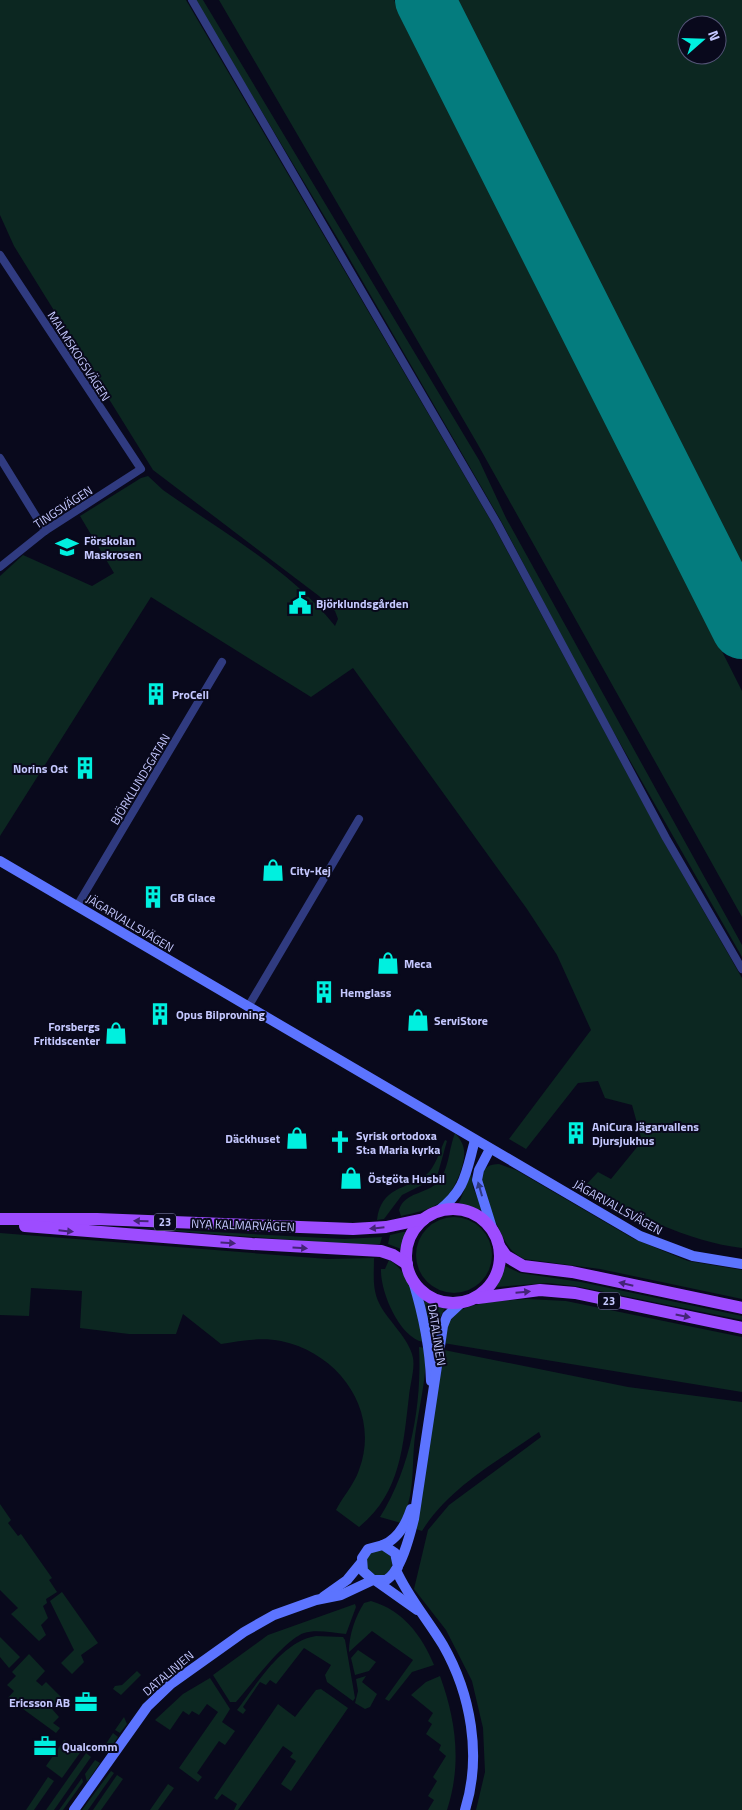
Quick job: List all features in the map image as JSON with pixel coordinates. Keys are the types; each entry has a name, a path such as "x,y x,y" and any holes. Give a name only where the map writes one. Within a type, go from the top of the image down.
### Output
{"main road":[{"name":"23","path":"742,1308 572,1272 523,1266 506,1256 493,1231 482,1218 465,1210 456,1209 438,1212 424,1219 412,1234 408,1243 407,1264 413,1281 420,1290 434,1299 450,1303 461,1303 475,1298 540,1290 575,1293 742,1328"},
{"name":"NYA KALMARVÄGEN","path":"0,1219 97,1219 353,1229 386,1227 424,1219"},
{"name":"NYA KALMARVÄGEN","path":"0,1224 103,1234 381,1251 393,1255 407,1264"},
{"name":"23","path":"475,1298 487,1289 496,1276 500,1261 500,1246"}],"street":[{"path":"192,0 497,523 666,838 742,969"},
{"name":"MALMSKOGSVÄGEN","path":"0,256 141,470"},
{"path":"0,458 45,531"},
{"name":"TINGSVÄGEN","path":"0,567 45,531 141,470"},
{"name":"BJÖRKLUNDSGATAN","path":"78,906 222,662"},
{"path":"248,1007 359,819"},
{"name":"JÄGARVALLSVÄGEN","path":"0,861 490,1150 647,1239 693,1256 742,1264"},
{"path":"438,1212 453,1200 461,1188 475,1140"},
{"path":"490,1150 479,1170 477,1180 493,1231"},
{"name":"DATALINJEN","path":"413,1281 424,1318 429,1346 432,1394"},
{"name":"DATALINJEN","path":"397,1569 412,1529 444,1321 461,1303"},
{"name":"DATALINJEN","path":"383,1545 392,1540 404,1526 417,1489"},
{"path":"426,1619 363,1572 361,1563 368,1549 383,1545 395,1553 397,1569 452,1662 468,1706 474,1759 470,1796 465,1810"},
{"name":"DATALINJEN","path":"316,1600 335,1589 361,1563"},
{"path":"374,1580 386,1580 397,1569"},
{"name":"DATALINJEN","path":"74,1810 147,1707 164,1690 258,1624 294,1607 341,1595 374,1580"}],"green space":[{"path":"0,0 186,0 491,521 664,842 742,978 742,1248 722,1245 681,1233 640,1216 583,1188 598,1172 611,1179 642,1141 632,1105 605,1098 598,1081 578,1083 526,1149 509,1139 591,1030 557,955 527,909 353,668 311,697 151,597 0,836 0,576 23,555 92,586 114,573 80,516 141,478 148,476 163,490 276,569 317,606 335,626 338,619 335,611 319,596 153,470 14,246 0,215"},
{"path":"195,0 203,0 479,460 506,518 742,945 742,957 592,694 501,521 341,244"},
{"path":"219,0 394,0 742,691 742,917 477,443"},
{"path":"454,0 742,0 742,571"},
{"path":"455,1133 463,1145 464,1156 461,1171 450,1193 441,1202 432,1207 401,1216 399,1210 406,1199 429,1189 439,1181 447,1164"},
{"path":"445,1140 447,1141 438,1173 434,1179 402,1195 384,1219 377,1220 379,1209 389,1195 429,1172"},
{"path":"499,1164 516,1170 634,1239 688,1261 742,1270 742,1299 600,1269 524,1259 512,1251 505,1242 484,1191 482,1177 485,1168 490,1165"},
{"path":"471,1173 473,1187 482,1209 480,1210 459,1203"},
{"path":"454,1217 468,1220 481,1228 489,1241 492,1255 489,1269 481,1282 468,1290 454,1293 440,1290 427,1282 419,1269 416,1255 419,1241 427,1228 440,1220"},
{"path":"122,1227 344,1239 382,1237 380,1244 345,1244"},
{"path":"406,1232 401,1249 388,1244 390,1235"},
{"path":"0,1233 328,1259 374,1258 374,1281 377,1298 403,1336 413,1358 413,1372 402,1450 398,1468 384,1499 373,1514 359,1527 336,1510 359,1470 364,1448 364,1427 359,1406 350,1388 337,1372 321,1358 302,1348 281,1341 266,1339 221,1344 183,1314 176,1334 129,1334 80,1328 82,1291 31,1288 29,1316 0,1315"},
{"path":"389,1260 405,1275 410,1285 417,1308 423,1342 406,1332 399,1323 388,1300 381,1269 385,1269"},
{"path":"505,1266 520,1273 581,1282 742,1316 742,1320 575,1286 547,1283 496,1287"},
{"path":"527,1299 566,1301 742,1337 742,1392 443,1343 449,1320 463,1309 485,1303"},
{"path":"423,1301 445,1308 438,1322 436,1343 433,1342"},
{"path":"419,1347 426,1348 425,1370 415,1436 411,1490 406,1512 401,1523 380,1517 400,1478 407,1457 419,1391"},
{"path":"444,1350 628,1387 742,1402 742,1810 476,1810 485,1772 483,1728 472,1681 446,1630 414,1589 428,1530 449,1505 541,1437 539,1432 491,1464 446,1501 422,1531 416,1529"},
{"path":"0,1504 11,1520 8,1523 18,1536 21,1534 52,1578 49,1580 57,1592 46,1599 47,1603 43,1606 48,1618 41,1625 46,1635 39,1641 11,1614 18,1608 0,1590"},
{"path":"379,1550 388,1554 392,1563 388,1572 379,1576 370,1572 366,1563 370,1554"},
{"path":"62,1592 98,1643 81,1655 84,1662 72,1674 61,1663 74,1650 50,1601"},
{"path":"371,1601 393,1611 410,1626 424,1644 434,1665 412,1672 389,1701 385,1699 413,1660 372,1631 349,1652 351,1633 358,1614 364,1603"},
{"path":"355,1604 356,1607 346,1634 314,1631 296,1637 278,1653 236,1702 230,1702 213,1675 268,1635"},
{"path":"316,1636 343,1637 345,1640 355,1698 353,1701 327,1682 325,1675 331,1665 304,1648 276,1684 270,1680 266,1685 260,1682 243,1707 246,1710 243,1714 237,1710 261,1677 281,1655 292,1646"},
{"path":"0,1637 20,1657 9,1668 0,1657"},
{"path":"358,1650 376,1662 369,1671 355,1675 351,1658"},
{"path":"29,1654 45,1671 36,1681 42,1686 46,1682 63,1699 52,1709 59,1717 53,1723 60,1728 56,1733 8,1698 14,1691 7,1685 16,1676 12,1672"},
{"path":"137,1671 141,1675 121,1695 113,1689 115,1686 122,1685"},
{"path":"366,1676 362,1682 377,1694 370,1707 365,1709 355,1703 358,1691 356,1679"},
{"path":"440,1676 450,1709 456,1759 452,1793 447,1810 428,1810 434,1800 428,1796 437,1781 433,1777 446,1756 439,1750 441,1745 426,1734 432,1724 428,1721 433,1713 411,1695 426,1682"},
{"path":"210,1678 230,1709 222,1722 235,1731 225,1745 219,1741 197,1773 202,1777 198,1782 179,1768 218,1712 207,1704 199,1715 192,1711 189,1715 183,1711 170,1730 155,1720 183,1694"},
{"path":"321,1689 348,1708 291,1791 281,1784 296,1761 290,1757 293,1753 283,1746 238,1810 234,1810 237,1804 222,1794 217,1800 214,1798 278,1704 295,1717 316,1690"},
{"path":"124,1717 127,1724 120,1733 115,1730"},
{"path":"113,1733 118,1737 111,1747 104,1747"},
{"path":"64,1740 82,1750 62,1778 46,1766"},
{"path":"86,1753 91,1757 54,1810 46,1810"},
{"path":"95,1760 100,1763 87,1782 85,1774"},
{"path":"111,1771 114,1773 88,1810 82,1810"},
{"path":"117,1775 123,1779 101,1810 93,1810"},
{"path":"48,1777 54,1781 34,1810 26,1810"},
{"path":"82,1778 83,1782 63,1810 59,1810"},
{"path":"168,1784 174,1788 158,1810 150,1810"}],"runway":[{"path":"425,0 742,629"}],"place":[{"name":"Förskolan Maskrosen","path":"67,547"},
{"name":"Björklundsgården","path":"300,603"},
{"name":"ProCell","path":"156,694"},
{"name":"Norins Ost","path":"85,768"},
{"name":"City-Kej","path":"273,870"},
{"name":"GB Glace","path":"153,897"},
{"name":"Meca","path":"388,963"},
{"name":"Hemglass","path":"324,992"},
{"name":"Opus Bilprovning","path":"160,1014"},
{"name":"ServiStore","path":"418,1020"},
{"name":"Forsbergs Fritidscenter","path":"116,1033"},
{"name":"AniCura Jägarvallens Djursjukhus","path":"576,1133"},
{"name":"Däckhuset","path":"297,1138"},
{"name":"Syrisk ortodoxa St:a Maria kyrka","path":"340,1142"},
{"name":"Östgöta Husbil","path":"351,1178"},
{"name":"Ericsson AB","path":"86,1702"},
{"name":"Qualcomm","path":"45,1746"}]}
